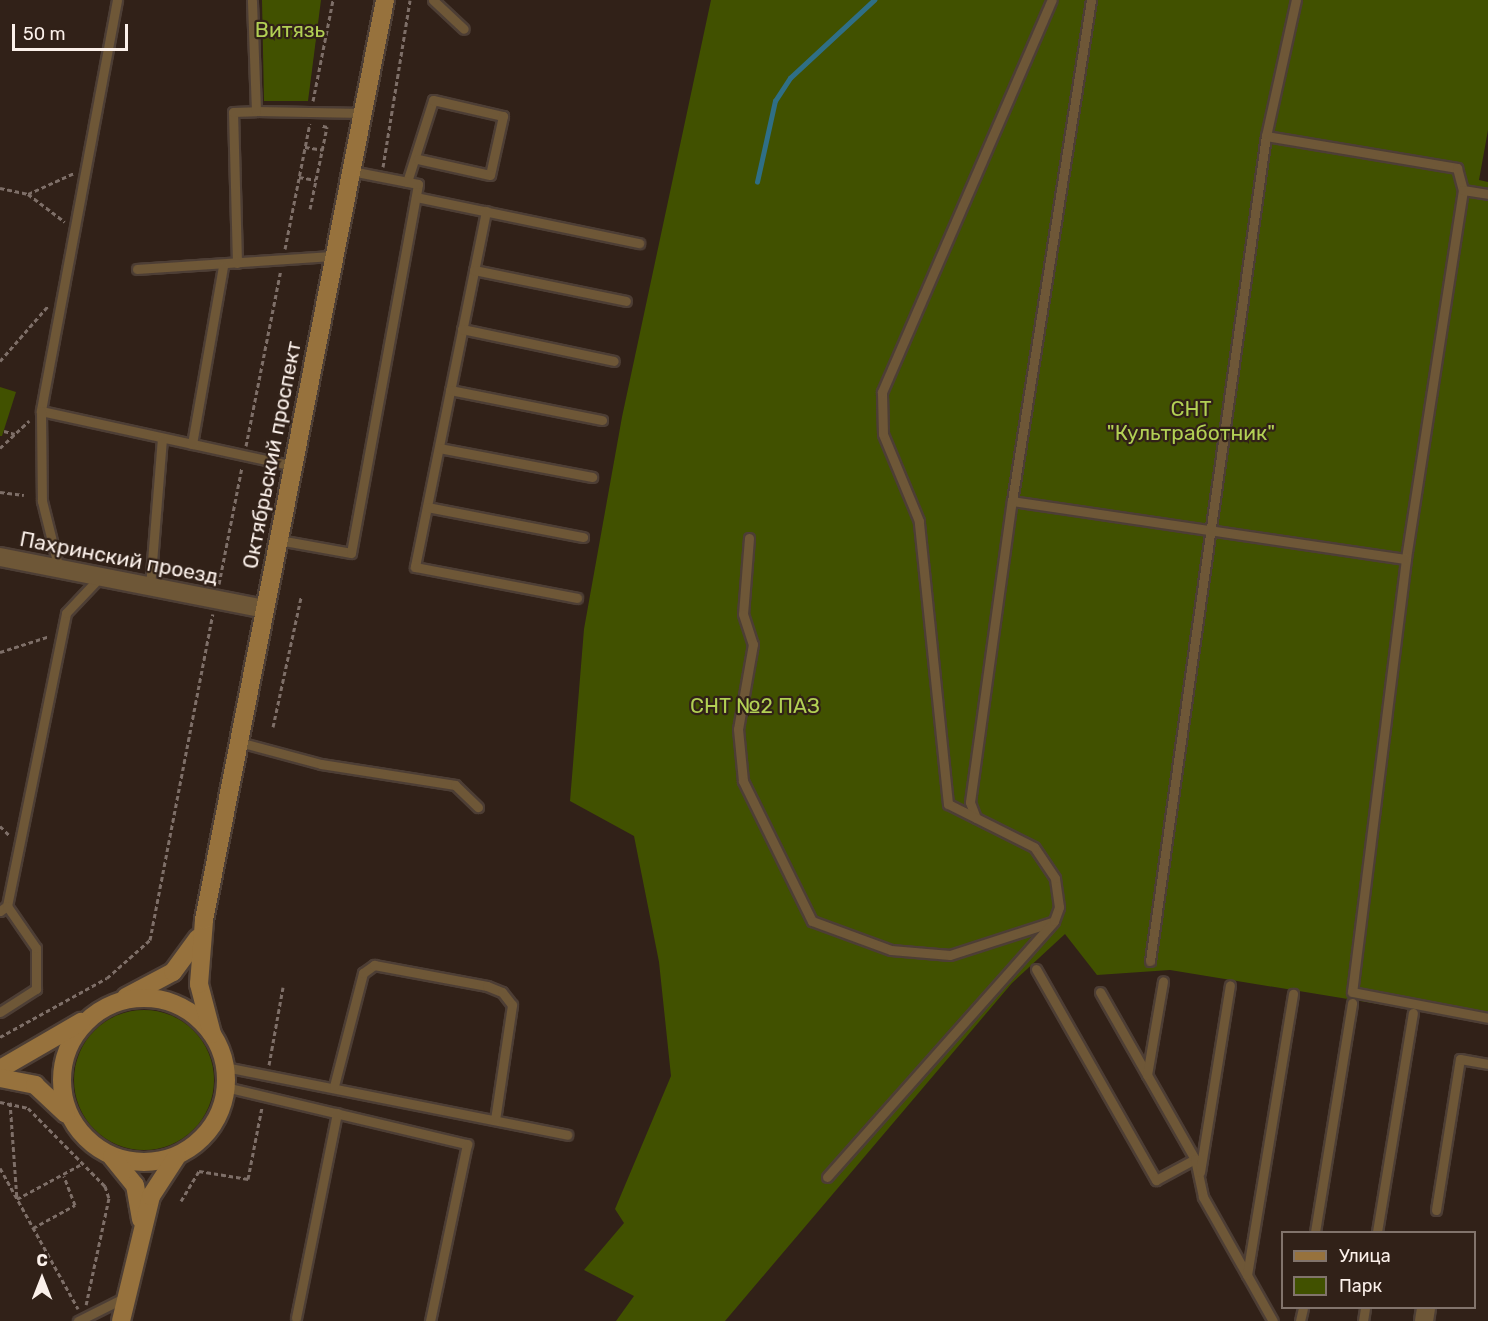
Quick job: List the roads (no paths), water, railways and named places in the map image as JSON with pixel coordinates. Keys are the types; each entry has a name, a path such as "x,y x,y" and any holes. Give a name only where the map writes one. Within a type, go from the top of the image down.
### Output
{"main road":[{"name":"Октябрьский проспект","path":"212,1034 199,984 204,920 385,0"},
{"name":"Октябрьский проспект","path":"105,1008 182,964 204,920"},
{"path":"0,1069 105,1008 160,1000 189,1012 212,1034 225,1066 225,1088 212,1125 157,1180 140,1233 121,1321"},
{"path":"75,1125 63,1096 63,1064 76,1034 105,1008"},
{"path":"0,1078 35,1085 98,1148 119,1162 135,1185 140,1233"},
{"path":"98,1148 144,1162 189,1149"}],"street":[{"name":"Пахринский проезд","path":"0,557 265,609"}],"lane":[{"path":"60,569 42,501 41,411 117,0"},
{"path":"252,0 256,111"},
{"path":"433,0 464,29"},
{"path":"827,1177 1054,921 1059,907 1055,878 1035,847 948,804 919,521 883,434 882,392 1052,0"},
{"path":"976,818 970,802 1012,501 1091,0"},
{"path":"1150,961 1266,136 1296,0"},
{"path":"407,182 418,159 433,100 503,116 490,175 418,159"},
{"path":"237,263 233,112 363,112"},
{"path":"1266,136 1456,168 1463,190 1407,559 1352,992 1488,1018"},
{"path":"279,540 351,553 418,184 351,171"},
{"path":"1463,190 1488,194"},
{"path":"416,197 639,243"},
{"path":"486,212 415,567 577,598"},
{"path":"137,269 223,267 237,263 334,256"},
{"path":"192,444 223,267"},
{"path":"474,270 626,301"},
{"path":"462,329 614,361"},
{"path":"450,390 602,420"},
{"path":"41,411 293,466"},
{"path":"150,587 162,439"},
{"path":"439,447 592,477"},
{"path":"1012,501 1407,559"},
{"path":"427,507 583,537"},
{"path":"748,538 742,614 753,644 738,729 742,781 812,921 891,950 950,955 1054,921"},
{"path":"0,1012 36,989 36,948 3,908 66,613 100,577"},
{"path":"239,742 321,764 455,785 478,807"},
{"path":"334,1086 363,973 374,964 487,986 502,992 512,1005 495,1120"},
{"path":"1036,969 1156,1180 1195,1158"},
{"path":"1147,1075 1162,981"},
{"path":"1199,1178 1230,985"},
{"path":"1100,992 1195,1158 1203,1197 1273,1321"},
{"path":"1247,1275 1293,994"},
{"path":"1315,1231 1352,1003"},
{"path":"1377,1231 1413,1013"},
{"path":"1436,1210 1460,1059 1488,1064"},
{"path":"225,1066 268,1071 567,1135"},
{"path":"225,1088 467,1143 430,1321"},
{"path":"296,1318 337,1113"},
{"path":"80,1320 126,1297"}],"waterway":[{"path":"757,182 775,101 790,78 874,0"}],"park label":[{"name":"Витязь","path":"290,30"},
{"name":"СНТ \"Культработник\"","path":"1191,421"},
{"name":"СНТ №2 ПАЗ","path":"755,706"}]}
